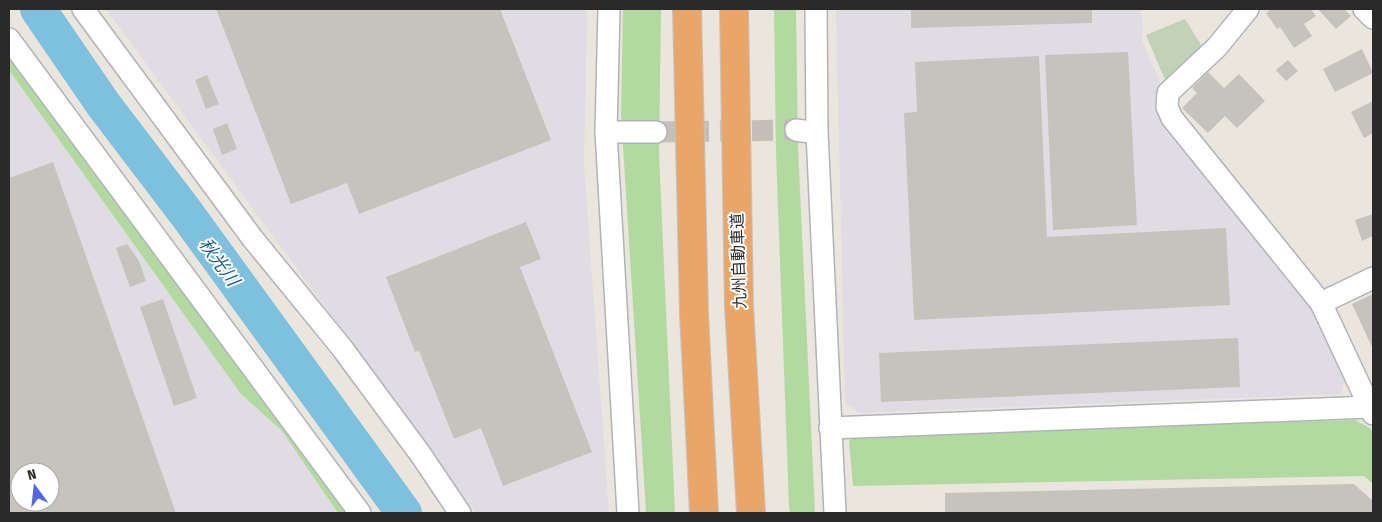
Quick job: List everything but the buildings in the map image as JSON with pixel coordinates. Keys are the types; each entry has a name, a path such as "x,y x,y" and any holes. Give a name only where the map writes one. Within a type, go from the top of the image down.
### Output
{"highway":[{"path":"687,9 694,303 704,513"},
{"name":"九州自動車道","path":"734,9 739,306 751,513"}],"street":[{"path":"84,9 253,239 342,348 421,455 460,513"},
{"path":"609,9 606,132 628,513"},
{"path":"816,9 817,133 835,513"},
{"path":"830,428 1372,410 1321,303 1172,118 1167,107 1168,93 1217,47 1248,9"},
{"path":"1364,9 1373,18"},
{"path":"9,39 360,513"},
{"path":"796,130 817,133"},
{"path":"606,132 656,132"},
{"path":"1321,303 1373,278"}],"shaded area":[{"path":"106,9 587,9 584,164 609,513 476,513"},
{"path":"836,9 1141,9 1142,41 1163,88 1313,309 1345,378 1341,394 859,413 845,402"},
{"path":"9,70 241,394 282,431 338,513 9,513"}],"green space":[{"path":"623,9 661,9 659,153 675,513 646,512 621,114"},
{"path":"774,9 796,9 798,147 815,513 790,513 789,506 776,153"},
{"path":"1185,19 1203,48 1166,82 1146,35"},
{"path":"9,46 354,513 338,513 282,431 241,394 9,70"},
{"path":"1355,420 1370,428 1373,433 1373,484 1364,476 853,486 849,441 857,435"}],"waterway":[{"name":"秋光川","path":"38,9 103,104 186,213 404,513"}],"tunnel":[{"path":"656,132 796,130"}]}
